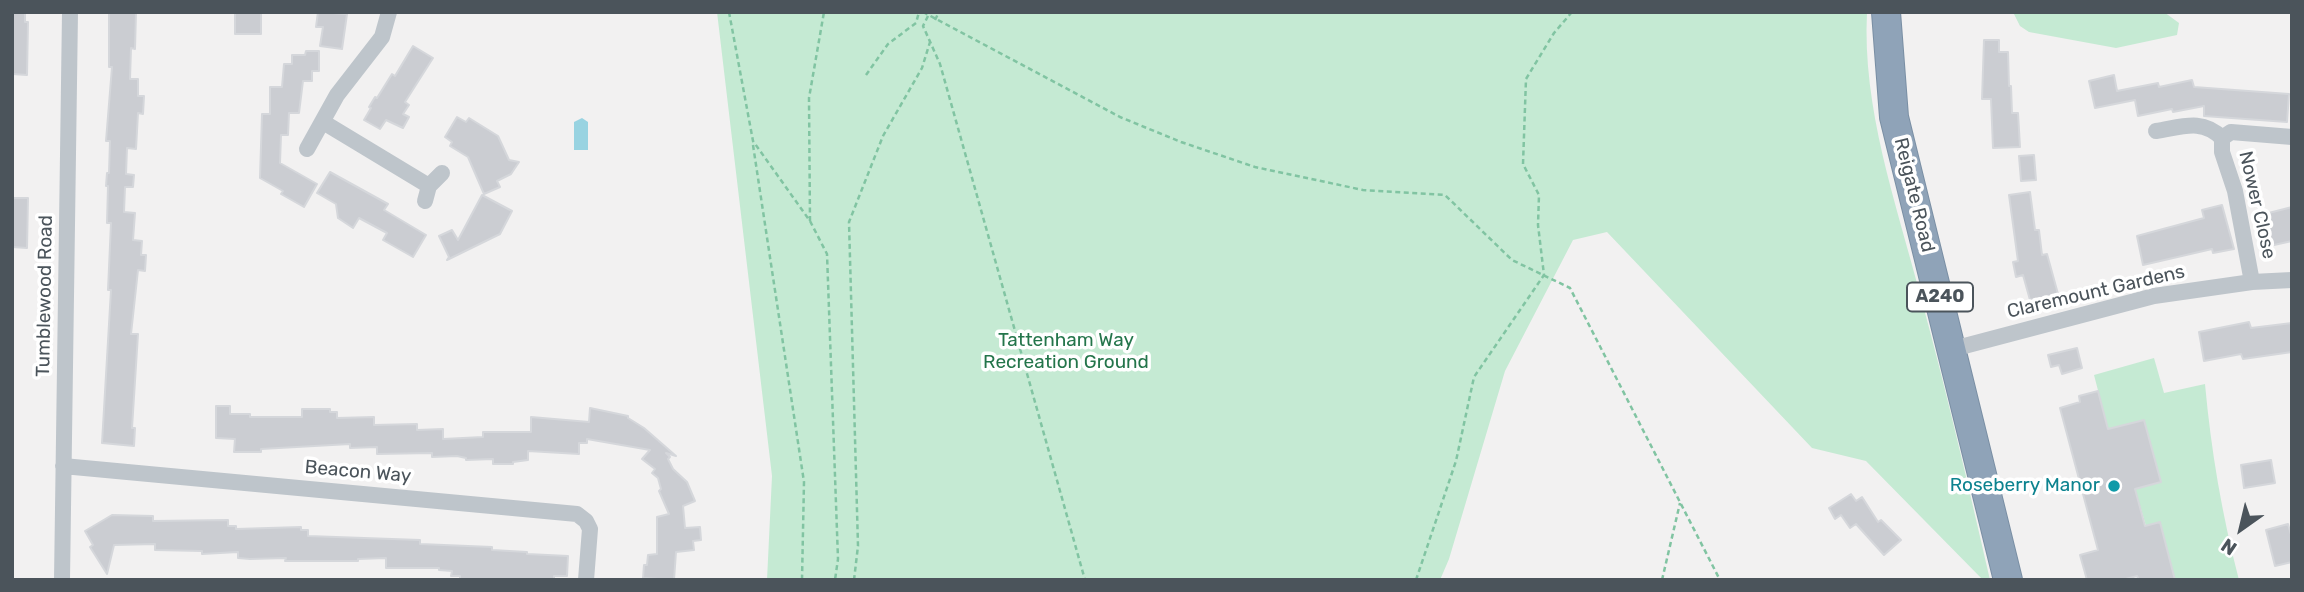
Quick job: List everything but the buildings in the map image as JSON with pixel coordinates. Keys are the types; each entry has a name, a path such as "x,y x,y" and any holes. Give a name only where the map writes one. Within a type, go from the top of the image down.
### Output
{"highway":[{"name":"Reigate Road","path":"1886,12 1894,117 2008,580"}],"street":[{"name":"Tumblewood Road","path":"62,580 70,12"},
{"path":"307,149 337,95 382,37 388,12"},
{"path":"323,122 427,194 442,173"},
{"name":"Nower Close","path":"2156,131 2201,124 2213,129 2222,138 2222,152 2235,191 2252,282"},
{"name":"Nower Close","path":"2222,138 2231,132 2292,137"},
{"name":"Claremount Gardens","path":"1952,349 2154,296 2292,279"},
{"name":"Beacon Way","path":"63,466 578,514 590,529 586,580"}],"path":[{"path":"729,12 753,141 804,482 802,580"},
{"path":"810,221 809,98 824,12"},
{"path":"866,75 888,44 916,23 921,12 1120,117 1181,142 1255,167 1363,190 1445,195 1512,260 1570,288 1720,580"},
{"path":"935,20 939,12"},
{"path":"1416,580 1456,461 1474,377 1545,275 1538,225 1539,195 1522,164 1526,79 1554,33 1572,12"},
{"path":"928,16 923,26 940,64 1085,580"},
{"path":"854,580 858,546 849,222 883,136 922,68 930,42"},
{"path":"753,141 810,221 827,254 838,559 835,580"},
{"path":"1662,580 1680,503"}],"green space":[{"name":"Tattenham Way Recreation Ground","path":"717,12 1867,12 1867,48 1875,119 1891,190 1939,365 1990,580 1983,580 1866,461 1812,448 1607,232 1573,240 1505,371 1449,559 1440,580 767,580 772,476"},
{"path":"2013,12 2164,12 2179,23 2177,35 2116,48 2029,32 2020,26"},
{"path":"2154,358 2164,393 2205,384 2218,482 2239,580 2173,580 2175,579 2160,522 2146,526 2135,489 2161,482 2144,420 2108,429 2094,375"}],"water":[{"path":"582,118 588,122 588,150 574,150 574,122"}],"place":[{"name":"Roseberry Manor","path":"2114,486"}]}
